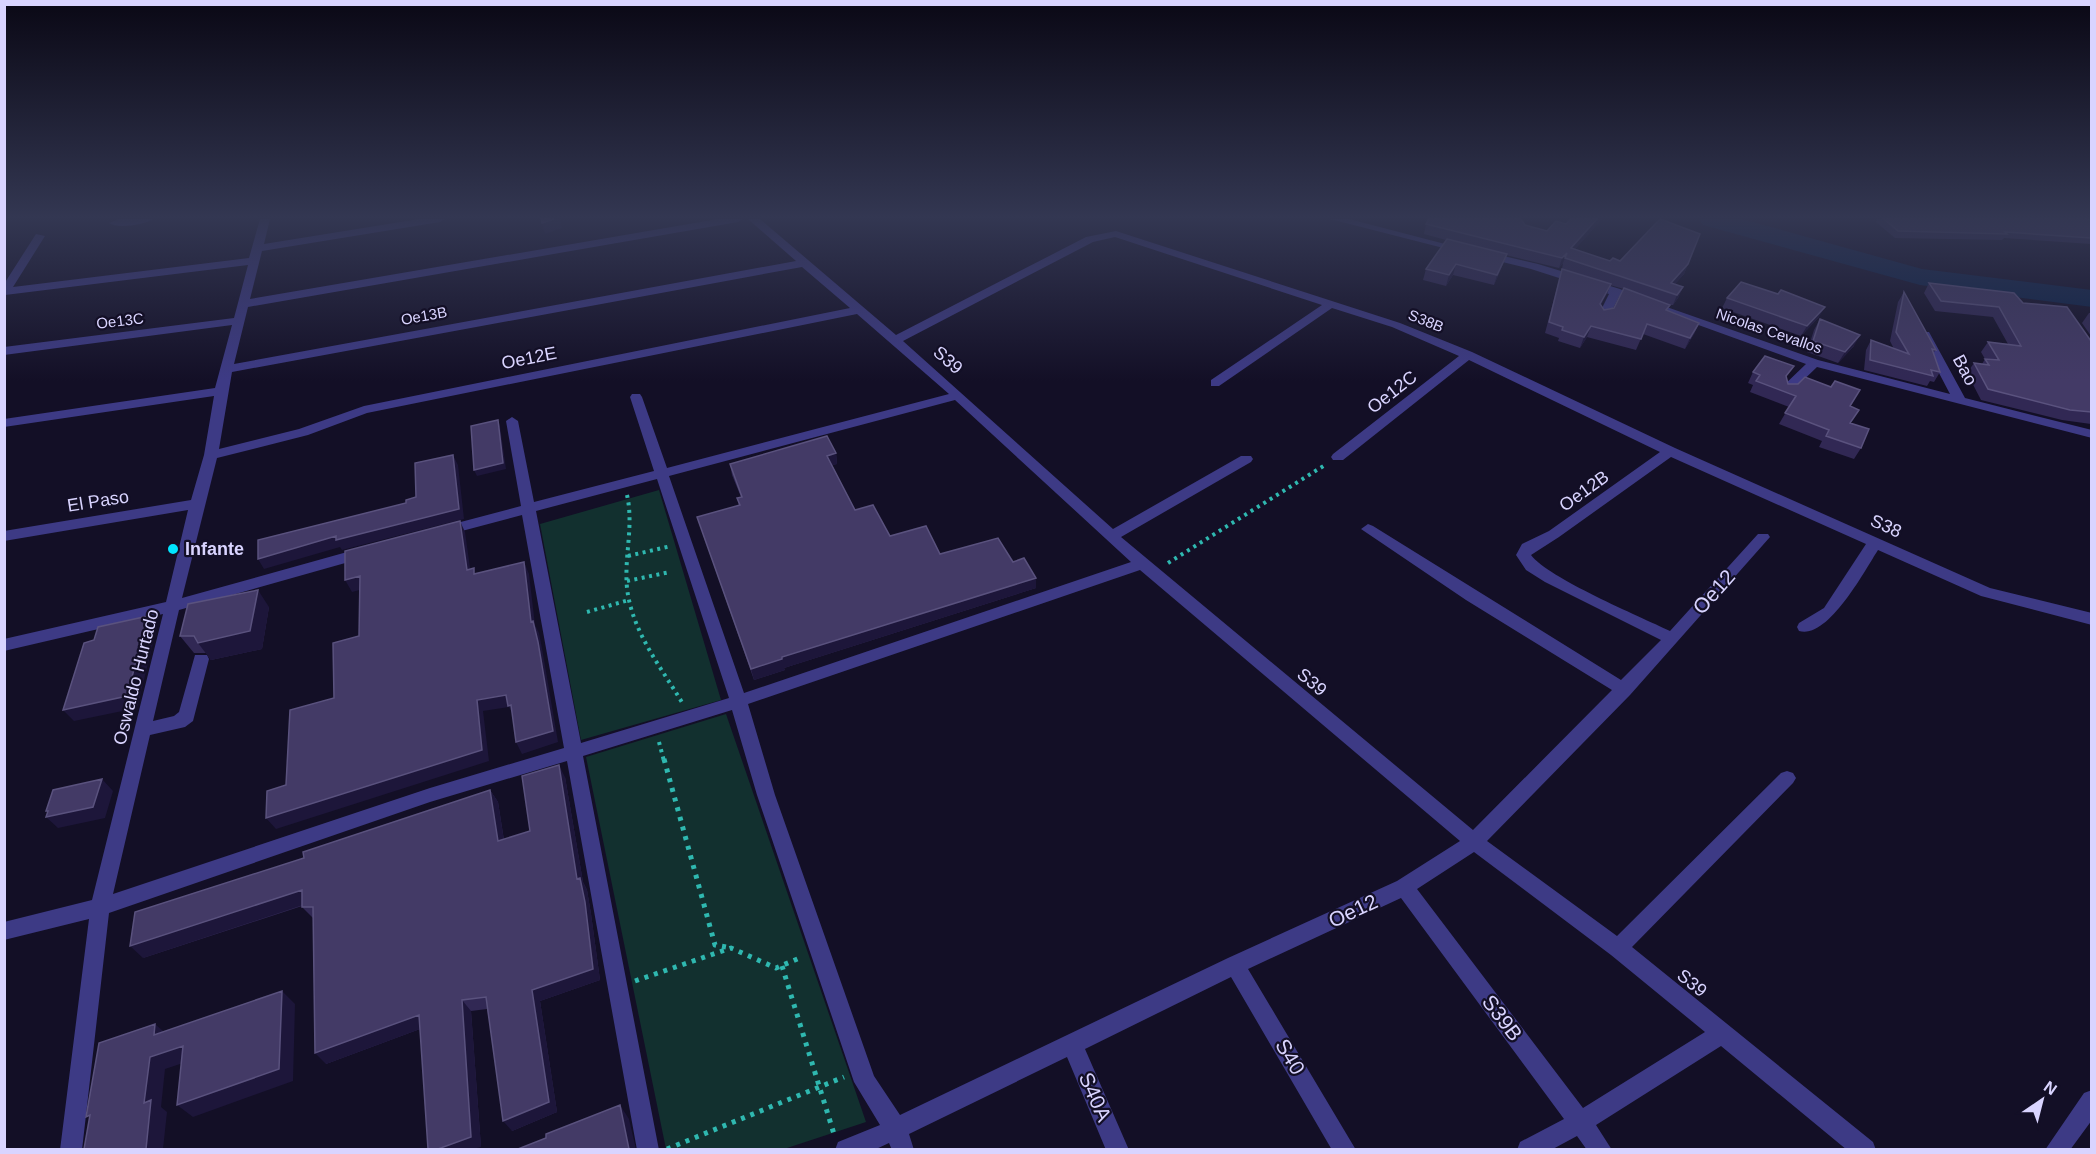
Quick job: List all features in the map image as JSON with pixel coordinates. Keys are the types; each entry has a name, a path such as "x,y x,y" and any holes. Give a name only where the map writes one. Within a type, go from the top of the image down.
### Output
{"street":[{"path":"5,292 17,273"},
{"path":"5,292 132,273"},
{"name":"Oswaldo Hurtado","path":"71,1149 100,907 197,504 211,455 221,391 252,273"},
{"path":"243,304 424,273"},
{"name":"Oe13B","path":"227,369 750,273"},
{"name":"S39","path":"815,273 958,395 1147,568 1474,842 1618,948 1865,1149"},
{"name":"S38B","path":"895,340 1025,273"},
{"name":"S38B","path":"1235,273 1396,325 1468,355 1670,451"},
{"name":"Nicolas Cevallos","path":"1556,273 1616,291 1814,363 2091,434"},
{"path":"1604,316 1616,291"},
{"path":"1215,383 1330,304"},
{"name":"Oe12E","path":"211,455 303,432 364,410 858,310"},
{"name":"Oe13C","path":"4,351 238,321"},
{"name":"Bao","path":"1918,322 1961,402"},
{"name":"Oe12C","path":"1338,457 1468,355"},
{"path":"1786,390 1814,363"},
{"path":"4,423 221,391"},
{"path":"426,536 958,395"},
{"path":"636,397 683,543 738,700 766,795 865,1082 899,1139"},
{"path":"512,421 522,485 530,508 573,752 648,1149"},
{"name":"S38","path":"1670,451 1986,592 2091,619"},
{"name":"Oe12B","path":"1670,451 1554,534 1527,548 1523,559 1550,578 1672,639"},
{"path":"1112,536 1246,459"},
{"name":"El Paso","path":"4,536 197,504"},
{"path":"1368,529 1624,690"},
{"name":"Oe12","path":"841,1144 899,1139 1072,1044 1404,887 1474,842 1624,690 1763,537"},
{"path":"1805,627 1829,612 1875,543"},
{"path":"4,645 174,606 379,548"},
{"path":"4,931 100,907 430,795 691,717 1147,568"},
{"path":"144,730 179,722 187,716 201,659"},
{"path":"1618,948 1787,778"},
{"name":"S39B","path":"1404,887 1601,1149"},
{"name":"S40","path":"1235,965 1345,1149"},
{"path":"1528,1149 1580,1122 1722,1033"},
{"name":"S40A","path":"1072,1044 1118,1149"},
{"path":"2056,1149 2091,1101"}],"path":[{"path":"1147,568 1338,457"},
{"path":"624,484 631,510 627,555 629,600 643,641 691,717"},
{"path":"627,555 683,543"},
{"path":"627,581 670,572"},
{"path":"587,612 629,600"},
{"path":"655,728 715,945 731,948 776,968 819,949"},
{"path":"618,987 731,948"},
{"path":"782,966 841,1144"},
{"path":"667,1149 823,1086"}],"green space":[{"path":"659,490 721,700 581,740 540,524"},
{"path":"726,714 866,1122 784,1149 666,1149 586,757"}],"building":[{"path":"1561,273 1575,273 1611,284 1600,304 1604,310 1614,308 1624,288 1670,305 1666,310 1699,323 1690,338 1647,324 1641,339 1591,326 1584,337 1562,330 1563,327 1549,322"},
{"path":"1610,273 1680,273 1671,283 1683,287 1677,295"},
{"path":"1741,282 1778,294 1781,290 1825,307 1807,326 1727,298"},
{"path":"1929,283 2014,293 2023,303 2067,307 2091,341 2091,412 2070,410 1988,389 1974,363 1989,365 1985,359 1999,360 1988,342 2021,346 1999,307 1941,301"},
{"path":"1904,292 1936,350 1932,349 1940,372 1931,370 1933,376 1870,360 1871,340 1909,354 1896,332"},
{"path":"1820,319 1860,335 1845,352 1813,341"},
{"path":"1765,356 1794,366 1786,376 1788,384 1798,384 1805,377 1831,387 1835,381 1860,390 1850,406 1859,410 1850,423 1869,429 1861,448 1826,436 1829,430 1785,413 1796,396 1756,381 1760,375 1753,372"},
{"path":"498,420 503,463 474,470 471,426"},
{"path":"827,436 836,453 827,456 855,510 873,505 890,536 926,526 940,554 998,538 1013,562 1024,558 1036,578 782,657 782,659 751,669 697,517 740,505 737,498 742,497 730,464"},
{"path":"453,455 459,509 336,540 336,536 258,559 258,540 406,503 406,500 416,497 415,463"},
{"path":"460,521 467,570 474,568 474,574 524,562 531,622 533,621 538,642 553,731 516,742 511,705 508,706 506,695 477,700 482,750 266,818 267,791 286,785 290,710 334,698 333,643 359,636 360,576 345,580 345,551"},
{"path":"258,590 250,631 198,643 194,636 180,636 188,604"},
{"path":"148,616 127,696 63,710 84,643 94,640 98,627"},
{"path":"559,765 577,879 580,878 585,902 593,969 532,990 549,1102 503,1121 486,997 462,1000 471,1137 438,1149 428,1149 419,1015 315,1053 313,907 302,907 302,890 130,946 135,912 304,858 303,852 490,790 498,841 530,831 522,776"},
{"path":"102,779 93,807 46,817 53,790"},
{"path":"282,991 279,1069 177,1105 183,1046 150,1057 144,1103 151,1100 146,1149 84,1149 90,1115 86,1117 99,1043 155,1024 154,1035"},
{"path":"620,1105 629,1149 518,1149 546,1138 546,1134"}],"waterway":[{"path":"1905,273 1920,277 2092,299"}],"place":[{"name":"Infante","path":"173,549"}]}
